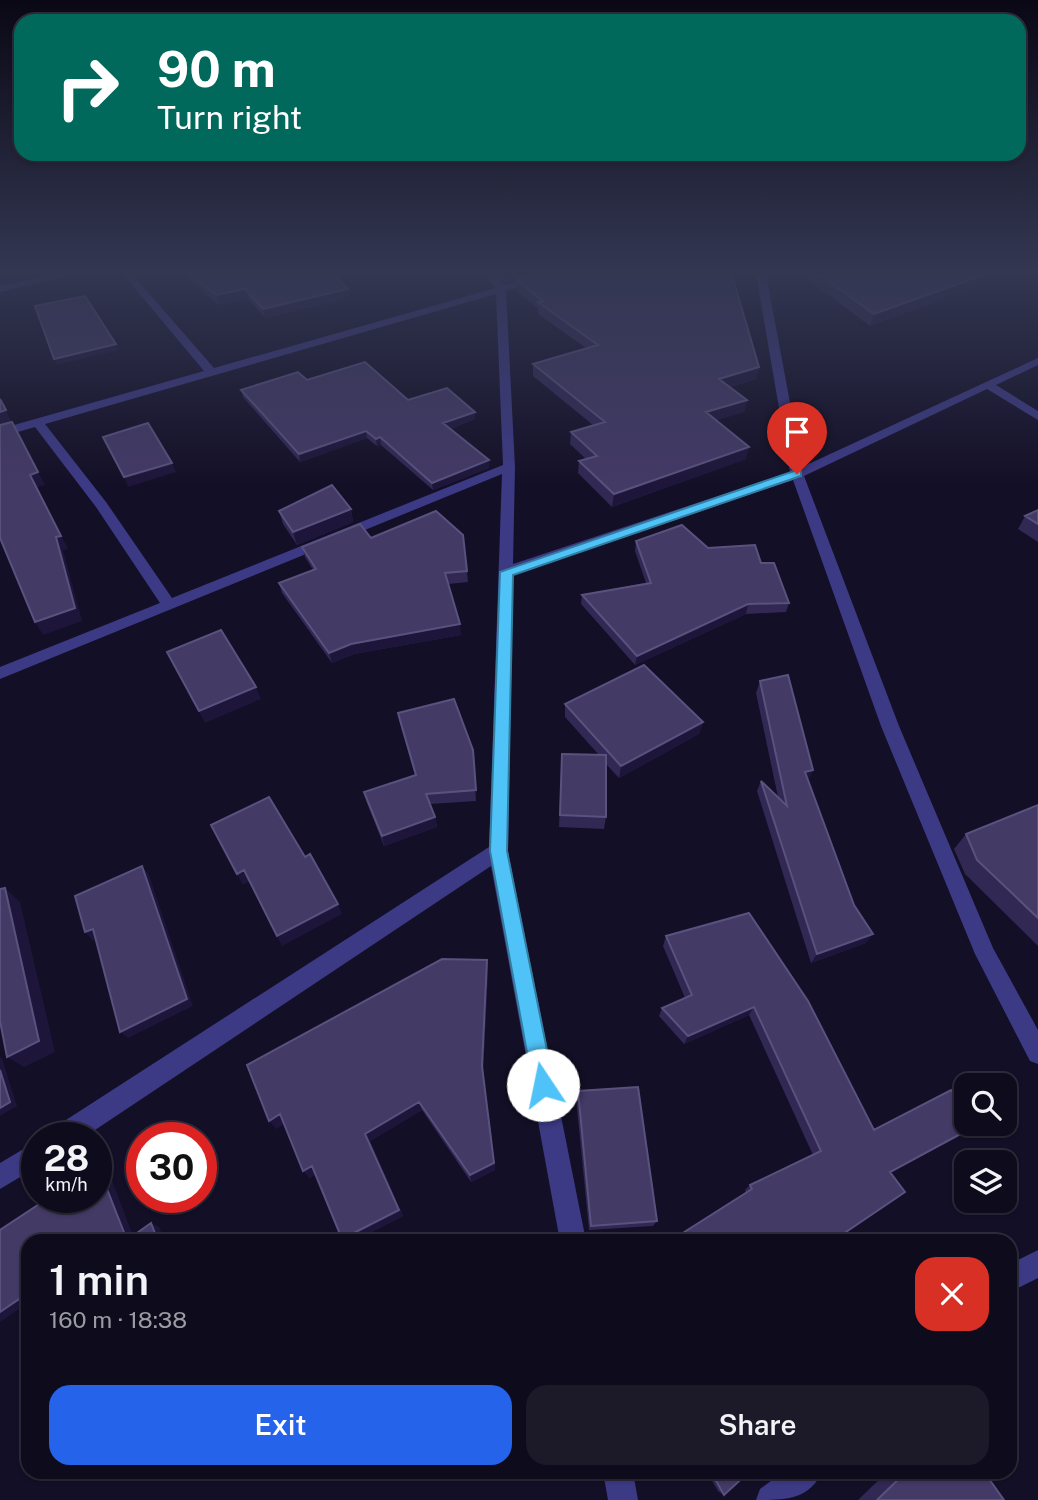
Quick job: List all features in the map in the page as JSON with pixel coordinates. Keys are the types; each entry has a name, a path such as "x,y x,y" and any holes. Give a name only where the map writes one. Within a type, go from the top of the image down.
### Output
{"street":[{"path":"187,344 212,373"},
{"path":"0,415 3,432 309,344"},
{"path":"504,344 509,467 498,851 572,1234"},
{"path":"773,344 797,474 901,752 985,954 1038,1053"},
{"path":"506,572 797,474 1038,361"},
{"path":"989,386 1038,416"},
{"path":"37,422 101,505 169,605"},
{"path":"0,673 509,467"},
{"path":"85,1122 498,851"},
{"path":"0,1177 21,1163"},
{"path":"1017,1275 1038,1263"},
{"path":"619,1479 623,1500"},
{"path":"771,1500 798,1479"}],"building":[{"path":"49,344 116,344 54,359"},
{"path":"752,344 759,367 719,379 747,400 706,412 749,447 614,494 579,461 597,456 571,432 605,422 533,364 598,345"},
{"path":"365,362 408,400 447,388 475,412 443,423 489,460 432,483 380,437 376,439 366,431 299,454 241,390 298,372 307,380"},
{"path":"0,399 6,410 0,412"},
{"path":"12,422 38,472 30,475 61,536 56,537 75,608 35,622 0,538 0,425"},
{"path":"148,423 172,463 124,477 103,437"},
{"path":"332,485 351,509 293,532 279,511"},
{"path":"1038,510 1038,524 1025,516"},
{"path":"436,511 463,535 467,571 445,573 460,624 351,644 329,653 279,583 316,569 302,547 360,524 371,538"},
{"path":"682,525 708,548 755,545 761,563 774,563 789,603 748,604 637,656 582,595 651,583 636,541"},
{"path":"221,630 256,687 199,711 167,652"},
{"path":"644,665 703,722 621,766 565,704"},
{"path":"788,675 813,770 805,772 854,905 873,934 817,954 761,781 787,806 760,681"},
{"path":"454,699 473,750 476,790 426,794 435,817 382,836 364,792 416,775 398,713"},
{"path":"562,754 606,755 606,817 560,815"},
{"path":"269,797 305,857 310,854 338,904 277,936 244,870 237,874 211,825"},
{"path":"1038,805 1038,918 977,860 966,834"},
{"path":"142,866 187,999 120,1032 93,929 85,932 75,896"},
{"path":"5,888 39,1041 7,1057 0,1021 0,889"},
{"path":"749,913 808,1001 874,1130 951,1090 954,1093 954,1136 957,1136 890,1172 905,1192 846,1232 847,1234 681,1234 752,1189 750,1185 821,1151 754,1007 688,1036 662,1008 692,995 666,936"},
{"path":"442,959 487,960 482,1066 494,1163 470,1175 419,1102 365,1134 399,1210 352,1234 340,1234 312,1166 303,1171 280,1114 269,1121 247,1065"},
{"path":"0,1070 10,1102 0,1108"},
{"path":"638,1087 657,1221 591,1226 578,1091"},
{"path":"112,1202 125,1234 21,1234 21,1298 0,1312 0,1230 26,1213 112,1213"},
{"path":"151,1223 155,1234 135,1234"},
{"path":"715,1479 741,1479 724,1495"},
{"path":"899,1479 989,1479 1004,1500 877,1500"}],"route":[{"path":"543,1085 498,851 506,572 797,474"}]}
